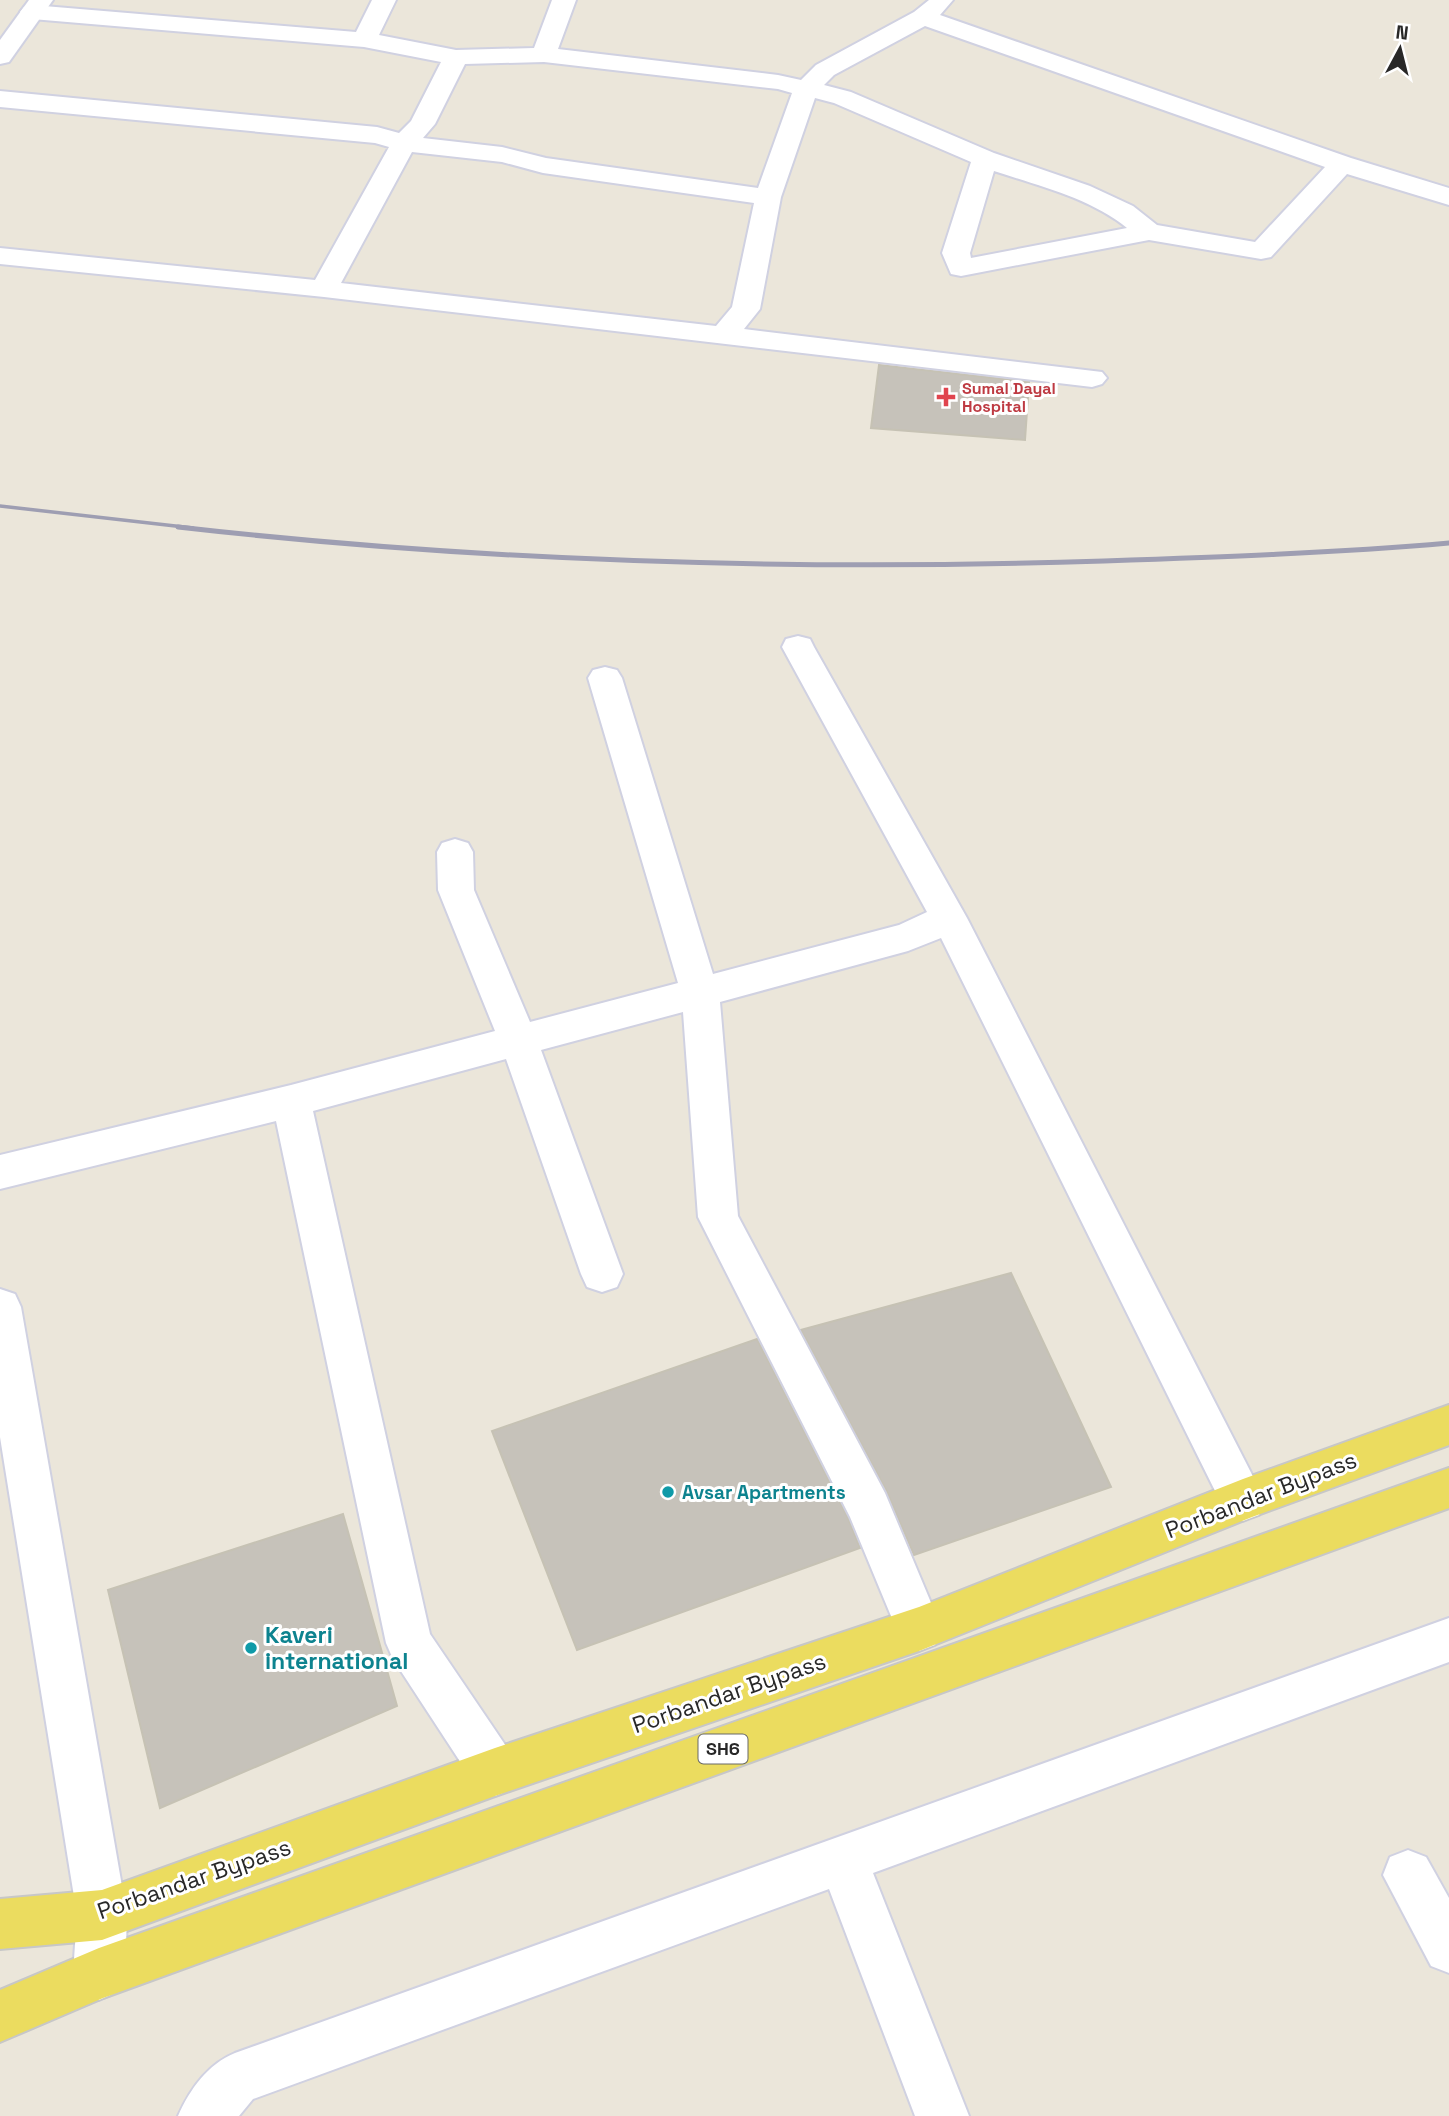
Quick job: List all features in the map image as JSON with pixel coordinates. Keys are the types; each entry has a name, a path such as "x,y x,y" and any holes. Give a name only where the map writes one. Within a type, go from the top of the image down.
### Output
{"main road":[{"name":"Porbandar Bypass","path":"0,1924 102,1914 495,1772 919,1629 1243,1500 1449,1425"},
{"name":"SH6","path":"0,2016 99,1974 1449,1488"}],"street":[{"path":"189,25 205,0"},
{"path":"364,40 384,0"},
{"path":"544,55 565,0"},
{"path":"722,336 746,309 768,197 806,89 825,70 923,17 943,0"},
{"path":"0,57 36,6 189,25 364,40 456,57 544,55 778,82 842,97 985,159 1081,192 1124,212 1149,232"},
{"path":"923,17 1342,164 1449,197"},
{"path":"324,289 403,144 422,124 456,57"},
{"path":"0,99 377,135 403,144 523,158 543,165 768,197"},
{"path":"985,159 956,253 961,268 1149,232 1261,251 1342,164"},
{"path":"0,256 324,289 1092,378"},
{"path":"797,647 949,918 1243,1500"},
{"path":"605,678 699,992 718,1217 869,1508 919,1629"},
{"path":"455,852 456,890 518,1040 602,1273"},
{"path":"0,1172 291,1101 908,937 949,918"},
{"path":"291,1101 409,1643 495,1772"},
{"path":"0,1307 102,1914 99,1974"},
{"path":"228,2104 844,1859 1449,1640"},
{"path":"844,1859 943,2116"},
{"path":"1408,1875 1449,1948"}],"building":[{"path":"879,365 1029,382 1025,440 871,428"},
{"path":"1011,1273 1111,1487 914,1555 887,1492 801,1330"},
{"name":"Avsar Apartments","path":"757,1339 848,1518 860,1548 577,1650 492,1431"},
{"name":"Kaveri international","path":"343,1514 397,1706 160,1808 108,1590"}],"railway":[{"path":"0,506 193,528"},
{"path":"178,527 293,539 524,556 756,564 1104,561 1320,552 1449,543"}],"place":[{"name":"Sumal Dayal Hospital","path":"946,397"},
{"name":"Avsar Apartments","path":"668,1492"},
{"name":"Kaveri international","path":"251,1648"}]}
